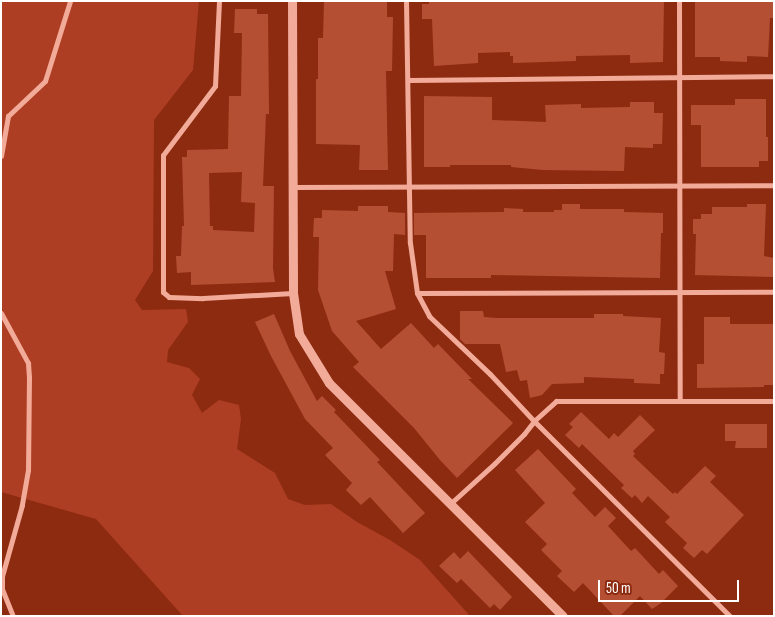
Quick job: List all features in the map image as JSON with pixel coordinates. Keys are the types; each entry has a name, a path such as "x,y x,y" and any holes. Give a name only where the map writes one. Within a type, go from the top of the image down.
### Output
{"street":[{"path":"1,156 8,116 45,81 70,1"},
{"path":"219,1 215,86 163,155 163,292 169,297 203,298 293,293"},
{"path":"292,1 293,293 298,334 330,383 563,616"},
{"path":"406,1 410,243 417,293 429,316 490,374 534,421 730,616"},
{"path":"679,1 680,399"},
{"path":"408,80 774,76"},
{"path":"293,187 408,184 774,185"},
{"path":"417,293 774,292"},
{"path":"1,313 28,363 28,470 22,505 2,576 2,589 13,616"},
{"path":"451,503 556,401 680,399 774,401"}],"shaded area":[{"path":"1,1 199,1 193,70 154,120 153,271 135,300 142,310 186,309 188,322 168,350 167,362 189,368 200,379 192,395 202,413 219,400 239,405 241,419 237,449 275,473 288,499 305,505 331,504 357,522 390,540 420,560 470,616 183,616 96,519 1,492"}],"building":[{"path":"324,1 387,1 387,17 393,17 392,71 386,71 388,170 359,170 360,145 316,144 318,38 323,38"},
{"path":"429,1 664,1 663,62 630,63 630,55 576,56 576,61 513,63 513,56 510,56 510,52 478,53 478,63 434,66 432,19 422,19 422,4 429,4"},
{"path":"695,1 774,2 774,18 770,18 768,57 747,56 747,62 720,61 720,57 695,57"},
{"path":"235,9 257,9 257,14 268,14 269,114 266,114 263,186 274,186 273,268 275,282 191,285 191,272 177,273 176,256 181,256 182,226 184,226 182,157 187,157 187,150 228,149 229,96 241,96 242,33 234,33","holes":["242,172 241,202 255,203 254,232 213,230 213,226 210,226 209,173"]},
{"path":"424,96 492,97 492,120 546,122 545,105 581,104 581,108 630,107 630,102 654,102 654,113 663,113 662,144 653,144 653,148 625,147 624,171 543,170 511,167 511,165 424,167"},
{"path":"735,99 766,99 768,161 759,161 759,167 701,167 701,125 691,125 691,105 735,105"},
{"path":"562,204 580,204 580,209 624,209 624,212 663,213 660,278 491,275 491,278 426,278 426,235 414,235 414,213 504,212 504,208 523,209 523,212 554,212 554,210 562,210"},
{"path":"747,204 766,204 764,256 774,258 774,277 695,275 696,234 693,234 693,219 701,219 701,214 712,214 712,207 747,207"},
{"path":"358,206 388,206 388,212 405,213 405,235 394,234 393,271 385,271 396,309 356,321 381,349 411,323 434,348 438,344 472,379 468,379 513,423 457,478 414,428 353,367 359,362 332,331 318,290 319,237 313,237 314,218 322,218 322,210 358,211"},
{"path":"460,311 483,311 484,317 497,318 594,318 594,314 623,314 623,316 661,318 659,352 665,353 664,374 660,374 660,384 634,383 634,379 584,377 584,383 552,384 542,395 530,398 527,380 520,381 517,370 506,372 500,344 465,344 460,339"},
{"path":"274,314 290,351 317,401 322,396 336,410 334,412 380,460 377,462 425,513 403,533 370,497 361,505 346,490 352,483 325,455 333,448 305,419 255,322"},
{"path":"704,317 730,317 730,324 774,324 774,385 764,385 764,387 697,388 697,364 704,364"},
{"path":"581,412 609,439 614,433 618,437 640,415 655,430 633,451 635,454 633,456 673,494 675,492 677,494 705,466 716,476 710,482 744,515 707,554 702,550 694,558 683,548 687,543 665,522 670,517 648,496 642,503 635,495 632,498 621,488 624,485 582,444 579,448 565,435 573,427 569,424"},
{"path":"725,424 767,424 767,448 735,448 736,441 725,441"},
{"path":"538,449 576,489 572,493 595,517 605,507 616,518 608,526 631,551 635,548 659,574 663,570 678,586 661,603 652,609 640,596 620,616 614,616 583,583 574,592 557,576 562,571 541,550 547,544 525,522 545,503 515,470"},
{"path":"468,551 512,597 500,610 494,604 490,608 461,579 457,583 439,566 454,552 460,559"}]}
